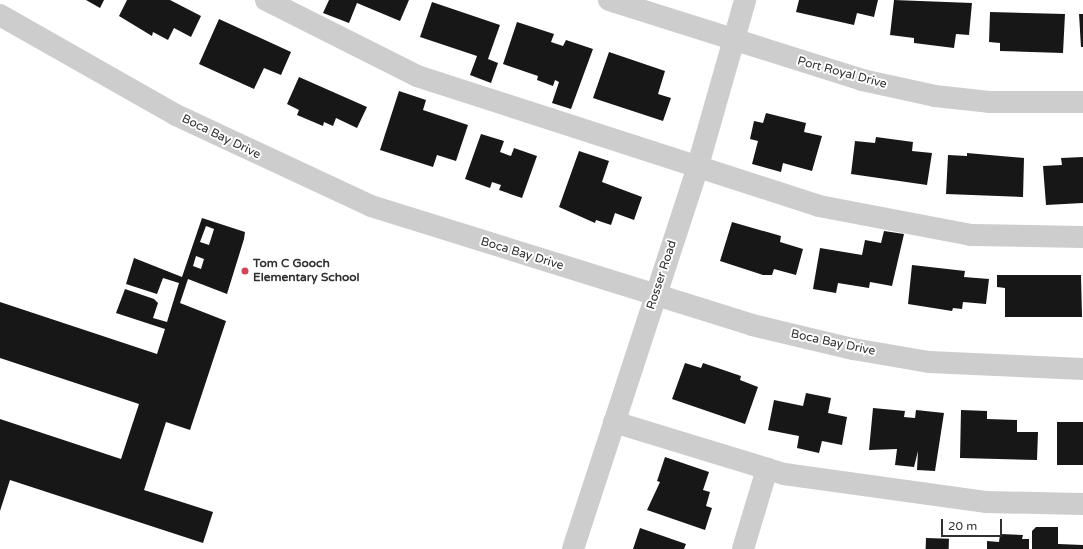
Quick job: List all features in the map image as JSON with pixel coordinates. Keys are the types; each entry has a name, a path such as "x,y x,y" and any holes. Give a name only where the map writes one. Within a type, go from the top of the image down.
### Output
{"street":[{"path":"266,0 417,76 697,169 819,206 905,224 971,235 1083,237"},
{"name":"Port Royal Drive","path":"609,0 733,41 862,80 935,96 989,102 1083,102"},
{"name":"Rosser Road","path":"573,549 697,169 745,0"},
{"name":"Boca Bay Drive","path":"0,15 176,115 371,206 655,295 760,326 930,362 1083,369"},
{"path":"614,422 767,469 987,502 1083,504"},
{"path":"743,549 767,469"}],"building":[{"path":"86,0 104,0 100,8"},
{"path":"127,0 170,0 201,16 191,37 174,28 168,40 153,32 152,36 119,16"},
{"path":"329,0 409,0 400,21 357,3 349,23 323,13"},
{"path":"799,0 878,0 874,17 857,13 854,25 796,12"},
{"path":"894,0 972,3 969,35 956,34 954,48 914,43 914,38 890,35"},
{"path":"432,2 500,25 488,59 498,63 491,83 470,75 477,56 420,37"},
{"path":"990,12 1065,14 1063,53 1000,51 1000,43 989,42"},
{"path":"1079,14 1083,14 1083,47 1081,47"},
{"path":"219,19 291,52 281,75 264,68 254,89 199,64"},
{"path":"517,22 554,34 551,42 563,46 566,40 593,49 571,109 552,103 559,82 555,80 553,86 537,80 538,76 503,64"},
{"path":"609,52 665,71 658,94 671,98 663,121 593,98"},
{"path":"299,77 367,107 357,128 336,118 333,126 324,122 323,126 297,115 299,110 287,104"},
{"path":"399,91 426,100 423,110 468,125 456,161 437,155 433,167 380,150"},
{"path":"766,113 806,123 804,132 822,136 812,171 783,163 781,172 752,164 758,141 750,139 754,121 763,123"},
{"path":"481,134 504,141 500,152 511,156 514,148 537,156 522,198 499,190 501,185 492,182 490,188 465,179"},
{"path":"876,137 913,142 912,151 932,153 927,185 851,174 855,141 875,143"},
{"path":"579,151 609,161 602,182 642,197 634,220 615,213 611,225 596,220 595,223 559,207"},
{"path":"967,153 1024,158 1023,197 946,194 948,155 967,156"},
{"path":"1083,157 1083,203 1046,205 1043,166 1062,165 1061,158"},
{"path":"202,218 245,232 227,294 188,279 180,303 226,321 190,430 166,422 144,490 213,512 203,543 10,480 0,511 0,419 121,459 139,404 0,358 0,302 157,354 165,329 116,313 125,289 154,299 158,303 153,318 167,322 179,283 163,278 157,294 126,284 134,258 182,277","holes":["206,226 214,229 209,245 200,242","196,256 204,259 201,269 193,266"]},
{"path":"732,222 781,236 780,242 803,249 796,275 774,269 772,275 763,275 720,261"},
{"path":"884,231 904,234 892,286 870,282 869,288 838,283 836,293 813,289 820,248 862,255 865,240 881,243"},
{"path":"912,265 965,271 964,277 989,279 986,304 963,302 962,309 953,308 952,311 908,304"},
{"path":"997,275 1081,275 1082,317 1005,317 1005,288 997,287"},
{"path":"685,363 701,368 703,363 741,376 740,380 758,387 745,424 672,399"},
{"path":"806,393 831,398 828,413 847,417 842,445 822,441 819,453 797,448 799,436 768,430 774,400 803,406"},
{"path":"873,408 905,411 904,417 915,418 916,410 944,413 935,471 917,470 918,451 914,467 895,465 897,449 869,450"},
{"path":"961,410 987,411 987,419 1017,420 1017,432 1038,432 1037,460 960,458"},
{"path":"1057,422 1083,422 1083,465 1057,465"},
{"path":"665,457 709,472 703,490 710,492 706,506 712,508 705,530 647,510 660,482 657,481"},
{"path":"1036,527 1058,527 1058,544 1083,545 1083,549 1032,549 1032,531"},
{"path":"640,528 686,544 684,549 633,549"},
{"path":"1000,534 1023,535 1022,539 1029,539 1029,549 987,549 987,541 999,542"},
{"path":"926,538 949,539 949,549 926,549"}],"place":[{"name":"Tom C Gooch Elementary School","path":"245,271"}]}
